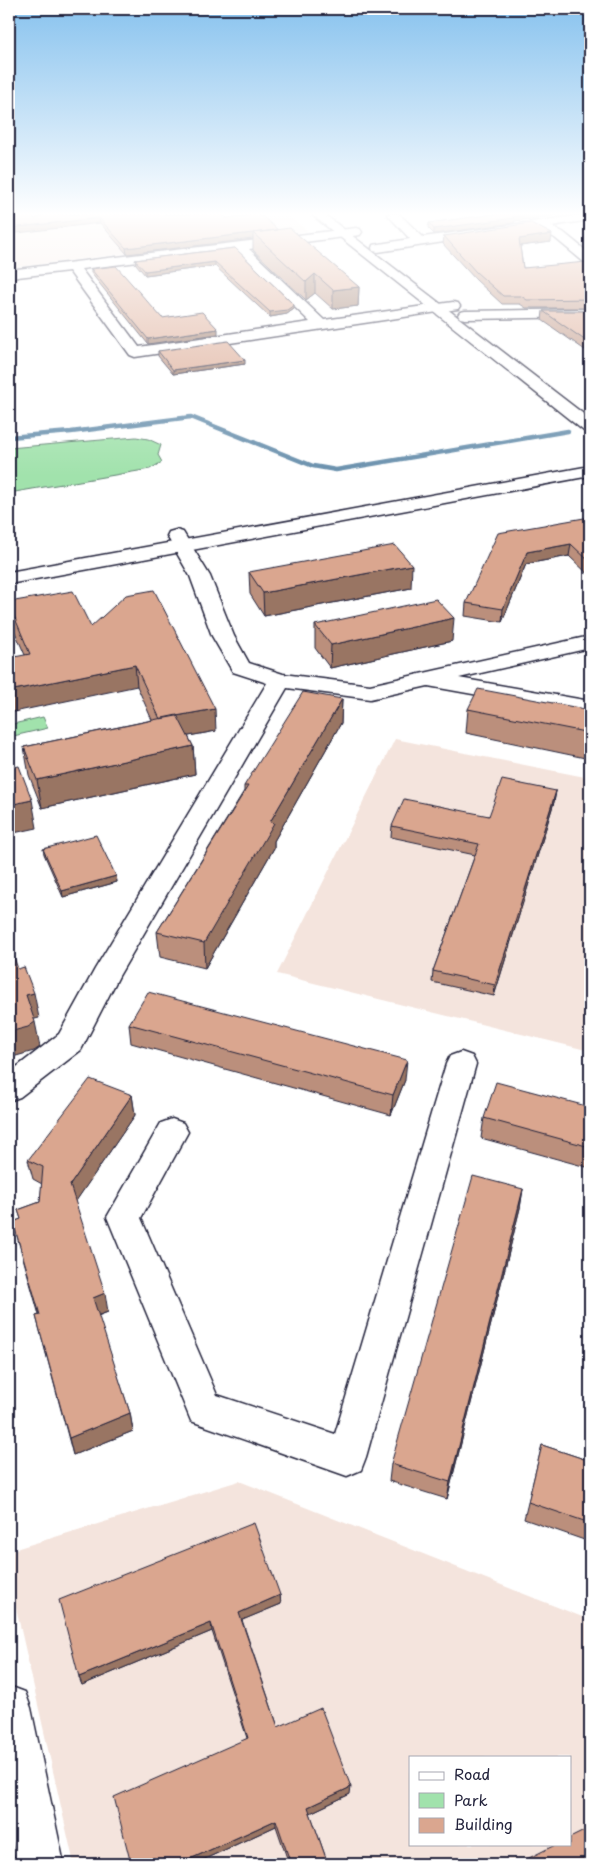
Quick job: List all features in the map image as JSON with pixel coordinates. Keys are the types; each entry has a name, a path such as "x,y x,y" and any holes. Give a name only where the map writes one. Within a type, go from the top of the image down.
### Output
{"street":[{"path":"98,301 135,352 321,325 452,310 590,314"},
{"path":"297,301 321,325"},
{"path":"439,301 590,410"},
{"path":"442,301 590,427"},
{"path":"9,578 179,541 590,461"},
{"path":"9,566 179,541 590,470"},
{"path":"179,541 200,576 223,636 240,667 280,680 370,692 590,642"},
{"path":"428,678 590,708"},
{"path":"9,1089 70,1042 105,976 280,680"},
{"path":"172,1132 124,1217 204,1408 346,1458 461,1064"},
{"path":"9,1708 40,1864"}],"shaded area":[{"path":"395,739 590,778 590,1051 277,974"},
{"path":"239,1481 590,1620 590,1864 74,1864 9,1577 9,1551"}],"green space":[{"path":"136,437 148,439 161,445 158,455 162,462 150,469 9,493 9,448"},
{"path":"43,717 48,728 9,737 9,725"}],"building":[{"path":"117,301 147,301 162,318 202,312 218,329 148,339"},
{"path":"258,301 290,301 294,305 287,310 270,312"},
{"path":"543,311 590,311 590,342 586,341"},
{"path":"228,341 245,360 173,370 158,351"},
{"path":"590,517 590,562 571,544 527,552 503,609 466,603 498,533"},
{"path":"395,545 412,565 263,593 249,572"},
{"path":"154,590 215,709 160,719 135,665 9,691 9,658 30,654 9,602 73,591 91,627 126,595"},
{"path":"436,599 454,618 331,645 315,625"},
{"path":"478,689 590,710 590,733 468,709"},
{"path":"303,692 342,699 270,822 274,823 204,943 157,932 248,786 244,786"},
{"path":"177,715 193,746 37,780 24,747"},
{"path":"19,766 32,800 9,805 9,768"},
{"path":"502,780 556,791 495,985 433,971 479,844 392,826 404,799 489,816"},
{"path":"96,835 116,876 62,891 43,849"},
{"path":"9,943 18,969 24,967 34,993 26,995 35,1022 28,1027 9,1032"},
{"path":"148,992 407,1060 393,1095 129,1024"},
{"path":"90,1079 132,1095 70,1185 105,1293 93,1298 130,1413 69,1438 36,1316 40,1315 13,1222 21,1219 18,1210 40,1202 43,1167 28,1160"},
{"path":"496,1082 590,1107 590,1147 484,1118"},
{"path":"473,1176 523,1189 450,1482 391,1464"},
{"path":"542,1445 590,1461 590,1523 528,1502"},
{"path":"254,1523 280,1595 239,1613 278,1727 321,1708 351,1787 308,1807 328,1864 291,1864 276,1820 179,1864 131,1864 114,1797 248,1738 211,1623 79,1677 59,1600"},
{"path":"590,1828 590,1864 517,1864 553,1846 572,1846 572,1837"}],"waterway":[{"path":"9,437 71,432 191,417 313,466 336,470 568,431"}]}
